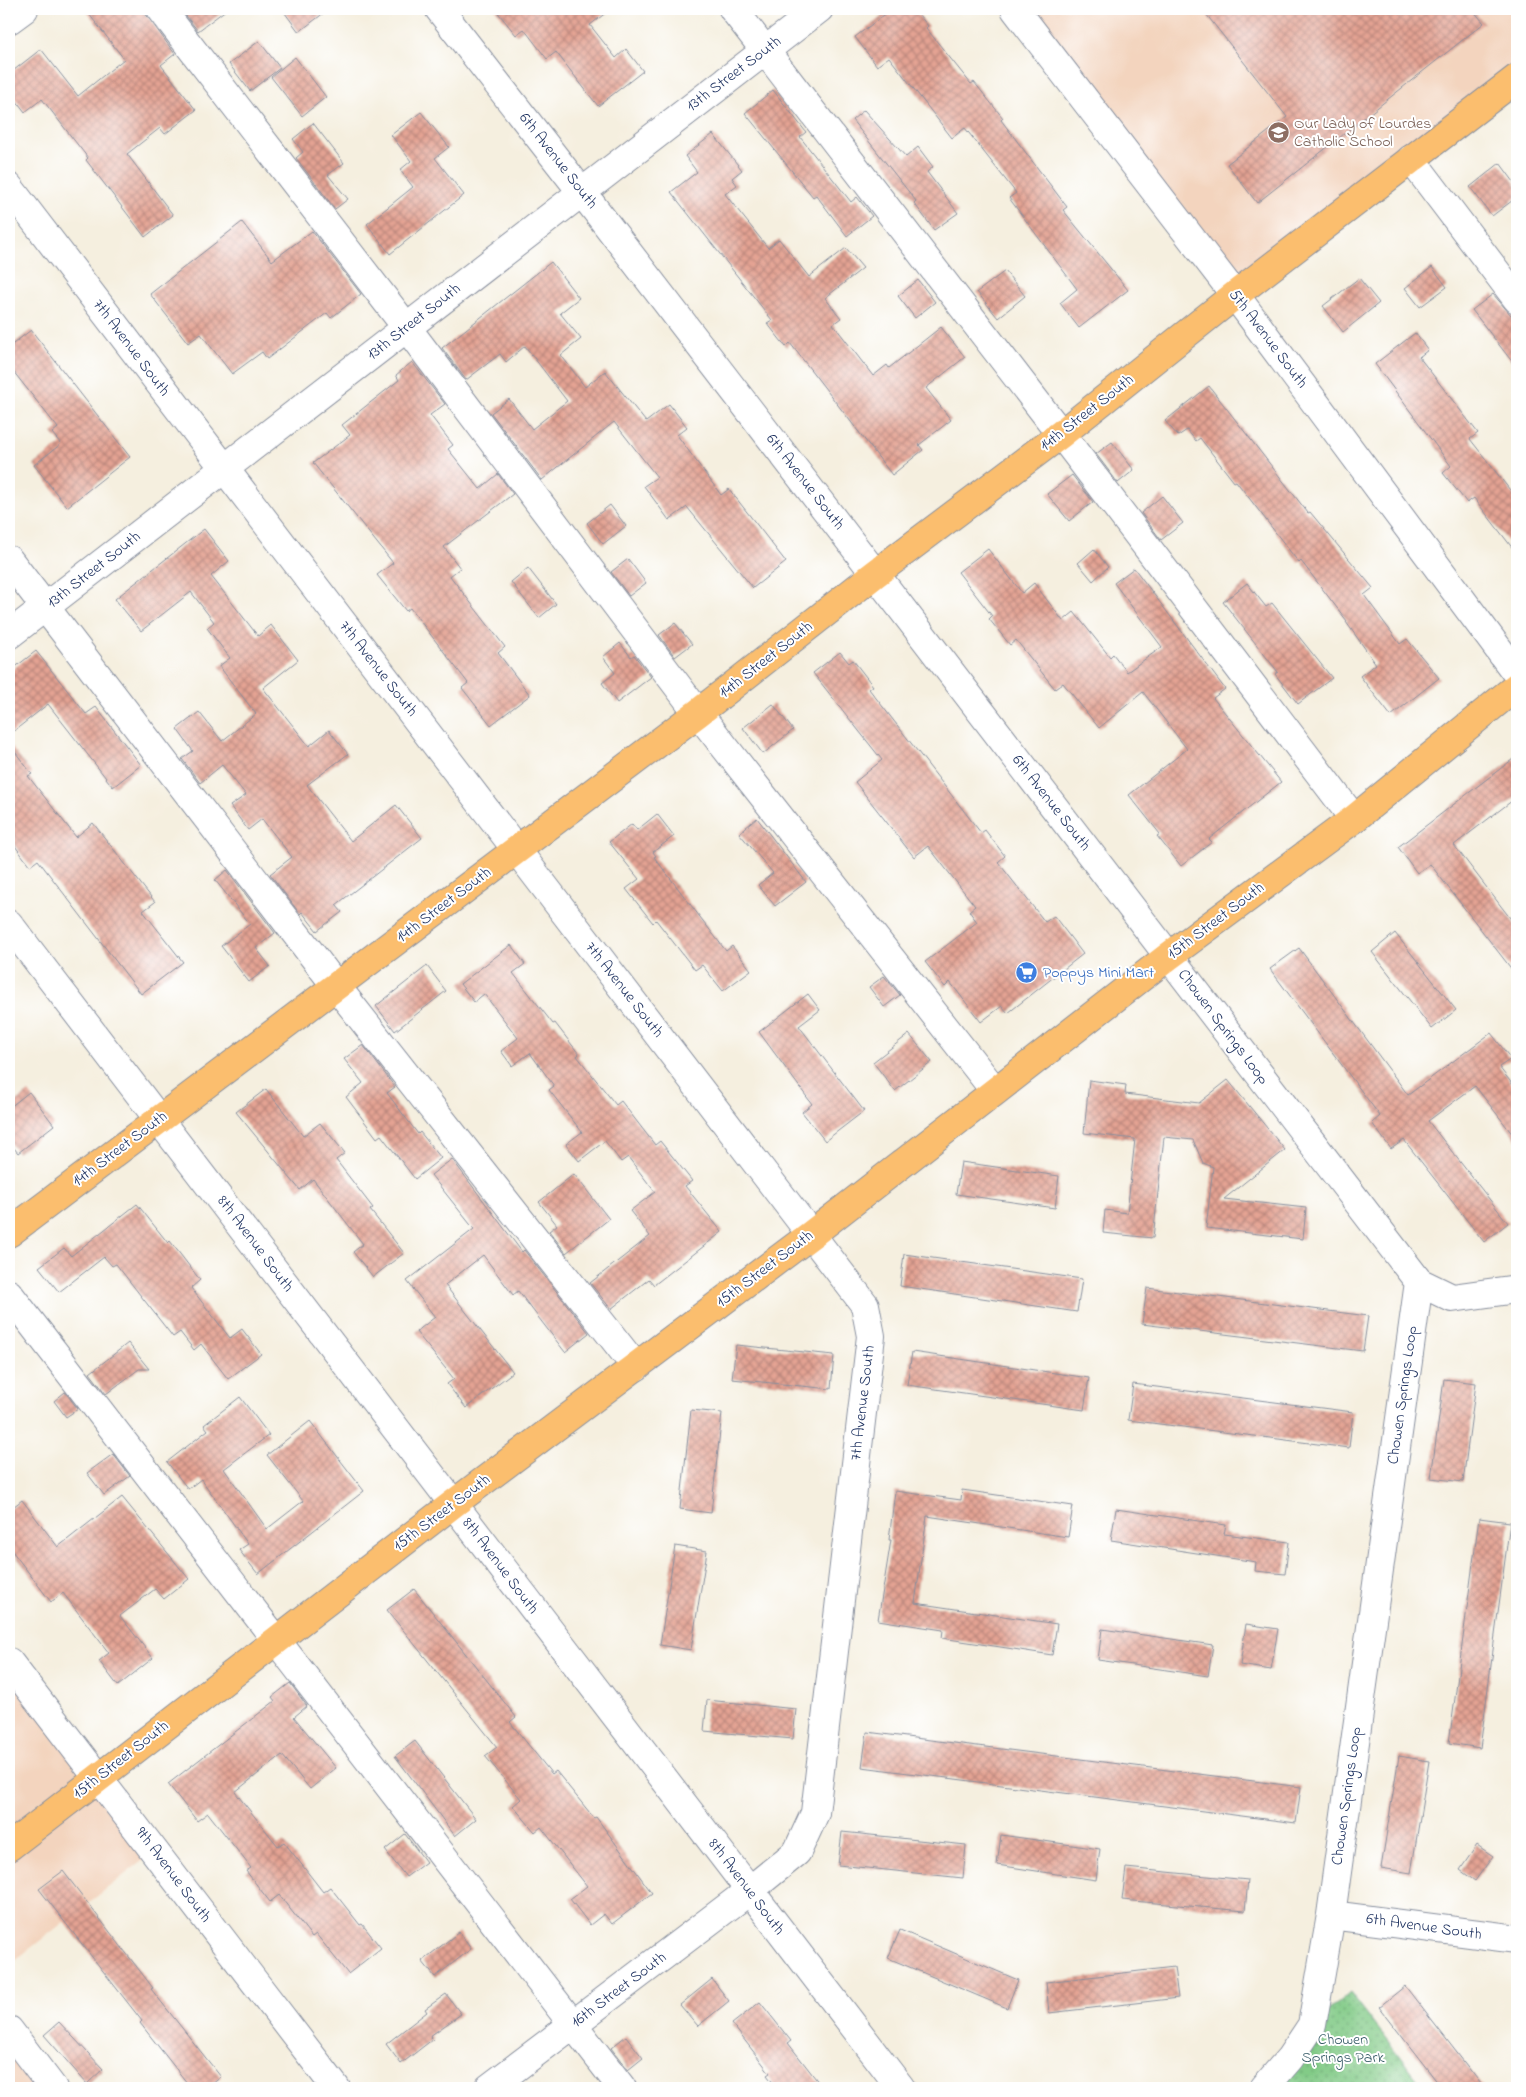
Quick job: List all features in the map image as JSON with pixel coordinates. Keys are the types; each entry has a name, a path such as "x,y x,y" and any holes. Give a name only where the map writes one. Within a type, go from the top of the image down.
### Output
{"main road":[{"name":"14th Street South","path":"9,1233 698,713 875,574 1062,434 1235,295 1517,78"},
{"name":"15th Street South","path":"9,1847 453,1504 812,1234 1169,956 1354,819 1517,686"}],"street":[{"path":"9,20 24,9"},
{"path":"161,9 407,328 698,713 995,1091"},
{"name":"6th Avenue South","path":"439,9 1169,956"},
{"path":"733,9 1062,434 1354,819"},
{"name":"13th Street South","path":"9,635 407,328 581,191 819,9"},
{"name":"5th Avenue South","path":"1015,9 1235,295 1517,674"},
{"path":"1411,159 1517,299"},
{"name":"7th Avenue South","path":"9,187 865,1305 870,1336 815,1814 797,1852 749,1891"},
{"path":"9,560 336,986 636,1367"},
{"name":"8th Avenue South","path":"9,924 901,2088"},
{"name":"Chowen Springs Loop","path":"1169,956 1418,1282 1331,1914 1312,2025 1290,2058 1264,2088"},
{"path":"1418,1282 1452,1298 1517,1289"},
{"path":"9,1294 622,2088"},
{"name":"9th Avenue South","path":"9,1662 336,2088"},
{"name":"16th Street South","path":"489,2088 749,1891"},
{"name":"6th Avenue South","path":"1331,1914 1517,1939"},
{"path":"9,2030 53,2088"}],"shaded area":[{"name":"Our Lady of Lourdes Catholic School","path":"1015,9 1517,9 1517,78 1235,295"},
{"path":"9,1662 155,1851 9,1965"},
{"path":"9,2030 53,2088 9,2088"}],"green space":[{"name":"Chowen Springs Park","path":"1350,1992 1424,2088 1264,2088 1312,2025"}],"building":[{"path":"85,9 142,9 175,54 161,65 196,110 165,134 160,128 127,154 173,215 145,237 86,160 88,158 42,99 25,112 9,91 9,74 41,49 78,96 124,59"},
{"path":"184,9 227,9 198,31 182,11"},
{"path":"282,9 329,9 299,32"},
{"path":"495,9 611,9 590,25 616,58 626,49 643,71 598,106 556,52 547,59 524,29 516,35"},
{"path":"892,9 914,9 928,26 926,28 971,84 974,82 1003,118 1001,120 1067,207 1063,210 1128,290 1079,328 1060,303 1077,289 1009,198 1016,193 965,128 952,138 889,57 877,66 855,37"},
{"path":"1202,9 1472,9 1484,23 1257,203 1227,164 1287,117"},
{"path":"259,41 280,68 250,91 229,64"},
{"path":"295,57 326,97 302,116 271,77"},
{"path":"773,90 806,132 800,137 851,202 857,197 872,216 847,236 816,195 813,197 745,113"},
{"path":"864,110 906,157 918,147 933,167 927,172 958,213 934,230 914,203 916,201 852,120"},
{"path":"421,112 449,147 435,158 464,195 390,254 367,224 413,187 400,170 411,161 391,135"},
{"path":"313,123 344,163 328,175 348,199 335,209 296,158 303,152 293,139"},
{"path":"713,134 742,170 732,178 737,185 725,194 768,248 779,239 809,277 846,248 863,268 825,298 841,318 833,324 873,376 887,365 889,368 941,327 965,357 926,388 951,420 919,445 923,450 892,475 790,343 786,347 767,323 772,320 671,192 697,172 685,156"},
{"path":"1500,163 1517,186 1517,197 1492,216 1470,187"},
{"path":"242,222 272,261 312,231 361,294 331,318 327,313 267,359 262,352 232,374 201,334 188,343 150,294"},
{"path":"551,262 579,298 560,313 581,339 561,355 585,387 605,371 646,422 669,404 687,427 677,435 721,495 729,489 786,562 753,588 687,507 669,520 644,486 657,477 614,422 542,480 491,413 509,399 532,429 567,401 525,346 506,362 500,354 466,380 442,348"},
{"path":"1432,267 1447,287 1420,307 1405,288"},
{"path":"1005,271 1025,296 998,318 977,292"},
{"path":"1359,278 1379,303 1343,332 1323,306"},
{"path":"918,280 935,302 915,318 898,296"},
{"path":"1493,294 1517,322 1517,368 1472,310"},
{"path":"31,330 130,457 67,507 34,465 61,444 52,433 58,428 9,366 9,347"},
{"path":"1415,333 1428,350 1419,357 1478,433 1470,439 1517,499 1517,554 1474,498 1467,503 1443,473 1451,466 1375,364"},
{"path":"412,362 445,404 430,415 453,445 448,449 480,489 498,474 513,494 444,547 460,568 450,576 505,647 498,653 530,695 491,725 462,688 468,683 410,608 406,611 377,575 393,563 313,463 350,435 342,425 399,380 396,375"},
{"path":"1209,386 1308,513 1310,512 1373,588 1364,595 1400,644 1407,639 1439,678 1391,716 1360,676 1376,664 1347,621 1301,561 1299,563 1236,481 1234,482 1200,438 1196,441 1187,430 1178,436 1165,421"},
{"path":"1112,442 1134,470 1118,483 1096,454"},
{"path":"1072,475 1093,502 1069,521 1047,494"},
{"path":"1162,496 1183,523 1161,540 1141,513"},
{"path":"610,505 626,526 603,544 587,523"},
{"path":"204,529 229,561 211,576 258,636 271,625 298,660 263,688 309,746 329,730 348,754 307,785 351,841 396,805 422,838 336,905 342,912 317,931 302,912 300,914 270,874 292,857 262,819 248,830 230,806 246,795 222,765 200,783 182,759 193,751 177,729 199,712 222,741 256,714 219,666 230,658 207,628 214,622 191,592 141,631 115,599"},
{"path":"988,549 1022,593 1034,583 1063,621 1074,612 1110,657 1113,654 1127,672 1162,647 1114,583 1134,568 1225,689 1213,698 1281,782 1209,839 1212,842 1181,866 1157,836 1160,834 1129,795 1187,749 1143,692 1099,728 1063,683 1055,689 1016,640 1010,645 989,619 992,616 958,572"},
{"path":"1094,549 1108,567 1093,581 1078,563"},
{"path":"628,559 646,583 629,596 611,572"},
{"path":"528,568 556,604 539,618 511,582"},
{"path":"1247,583 1266,607 1272,603 1332,678 1298,704 1275,674 1278,672 1223,602"},
{"path":"675,623 692,644 675,657 659,635"},
{"path":"620,643 631,657 634,655 651,677 617,703 602,683 615,673 603,657"},
{"path":"36,651 86,714 96,707 141,765 113,787 48,704 9,735 9,672"},
{"path":"840,652 849,663 853,660 873,686 869,689 981,833 985,830 1005,856 998,862 1045,922 1054,916 1083,954 1008,1013 1002,1006 981,1022 950,982 945,987 925,962 977,922 969,911 975,906 928,846 914,857 855,782 882,760 813,673"},
{"path":"773,704 793,730 763,754 743,728"},
{"path":"9,744 32,774 28,776 76,837 93,823 155,902 143,911 183,962 141,994 38,860 30,866 9,838"},
{"path":"1517,756 1517,797 1454,845 1517,927 1517,976 1430,864 1417,873 1398,847"},
{"path":"657,814 674,836 653,852 656,856 654,857 726,951 732,946 751,970 723,991 702,965 695,970 656,920 653,923 626,889 639,879 609,842 632,824 637,830"},
{"path":"757,818 806,882 775,906 758,885 773,873 739,833"},
{"path":"227,870 275,933 256,948 270,966 249,982 221,946 250,924 215,880"},
{"path":"1395,933 1456,1010 1432,1029 1372,952"},
{"path":"511,945 525,964 513,973 553,1024 555,1023 579,1054 577,1056 616,1105 621,1101 655,1145 660,1141 692,1181 685,1186 722,1232 654,1285 649,1279 611,1309 590,1283 650,1236 630,1211 655,1192 628,1157 621,1162 605,1141 579,1161 566,1144 582,1132 549,1090 554,1086 530,1053 512,1066 501,1051 518,1038 484,994 474,1002 460,984"},
{"path":"1299,948 1408,1095 1491,1033 1511,1059 1499,1067 1517,1090 1517,1140 1475,1086 1428,1121 1508,1223 1484,1242 1404,1140 1391,1149 1372,1123 1380,1116 1270,969"},
{"path":"427,966 446,991 395,1031 376,1006"},
{"path":"884,976 900,995 884,1007 869,987"},
{"path":"808,994 820,1010 799,1026 864,1111 825,1141 802,1112 812,1104 759,1032"},
{"path":"909,1034 932,1062 895,1091 873,1062"},
{"path":"363,1045 395,1087 387,1093 418,1134 420,1132 441,1158 415,1179 381,1135 377,1138 346,1097 363,1083 344,1059"},
{"path":"1089,1080 1126,1085 1125,1094 1199,1103 1228,1080 1285,1150 1224,1199 1306,1208 1303,1239 1206,1228 1213,1167 1203,1163 1193,1140 1164,1137 1153,1238 1103,1233 1105,1210 1127,1213 1135,1139 1084,1133"},
{"path":"266,1089 303,1136 320,1123 345,1153 336,1160 373,1208 370,1210 404,1253 373,1277 353,1252 363,1244 313,1179 300,1190 236,1112"},
{"path":"29,1092 54,1125 18,1153 9,1142 9,1108"},
{"path":"452,1159 522,1252 524,1250 589,1333 565,1352 518,1291 513,1295 483,1255 445,1285 513,1372 466,1408 447,1384 454,1379 416,1332 435,1317 407,1281 474,1229 431,1175"},
{"path":"961,1162 1059,1176 1055,1208 956,1194"},
{"path":"574,1174 609,1219 566,1253 549,1231 557,1225 539,1202"},
{"path":"137,1204 168,1243 170,1241 200,1280 191,1288 230,1338 242,1329 261,1354 228,1379 201,1344 194,1350 180,1332 173,1337 116,1264 112,1266 104,1257 59,1292 39,1267 64,1248 71,1256"},
{"path":"904,1254 1082,1279 1077,1312 900,1286"},
{"path":"1147,1288 1368,1316 1363,1351 1142,1324"},
{"path":"128,1343 149,1369 139,1369 106,1394 90,1373"},
{"path":"736,1345 834,1355 831,1389 732,1379"},
{"path":"912,1352 1089,1378 1084,1410 907,1385"},
{"path":"1444,1379 1476,1383 1463,1482 1431,1478"},
{"path":"1133,1384 1353,1412 1349,1448 1128,1420"},
{"path":"65,1392 78,1409 66,1417 54,1401"},
{"path":"240,1397 269,1435 224,1469 267,1529 303,1501 267,1455 310,1421 364,1491 258,1574 239,1550 248,1544 201,1479 188,1489 167,1462 208,1430 204,1425"},
{"path":"691,1410 722,1413 711,1513 680,1509"},
{"path":"113,1454 130,1476 104,1495 87,1473"},
{"path":"962,1490 1073,1506 1068,1537 927,1516 915,1603 1057,1624 1052,1655 942,1638 943,1630 878,1620 891,1540 889,1540 895,1491 961,1500"},
{"path":"122,1497 189,1579 164,1599 155,1589 120,1616 153,1658 118,1686 99,1661 109,1653 63,1593 51,1602 9,1547 9,1510 22,1500 58,1547"},
{"path":"1116,1509 1226,1525 1224,1534 1289,1542 1285,1574 1255,1571 1256,1562 1111,1540"},
{"path":"1479,1518 1510,1522 1480,1748 1449,1743"},
{"path":"675,1546 707,1551 691,1650 660,1645"},
{"path":"414,1589 516,1717 510,1722 552,1774 556,1771 594,1818 596,1817 652,1893 612,1924 604,1914 590,1925 570,1899 587,1886 541,1827 535,1832 513,1806 521,1799 485,1756 497,1747 387,1610"},
{"path":"1246,1624 1278,1629 1271,1670 1240,1665"},
{"path":"1102,1629 1213,1645 1208,1676 1098,1660"},
{"path":"290,1683 307,1706 294,1717 336,1768 310,1789 282,1755 235,1792 278,1846 284,1842 323,1892 330,1887 381,1948 348,1974 316,1934 312,1937 279,1895 270,1902 246,1871 251,1868 208,1813 197,1821 168,1784 275,1701 272,1697"},
{"path":"707,1700 796,1709 793,1739 704,1731"},
{"path":"867,1732 1301,1787 1296,1823 862,1767"},
{"path":"415,1741 476,1819 455,1836 395,1756"},
{"path":"1399,1756 1429,1761 1411,1873 1381,1868"},
{"path":"842,1832 966,1845 963,1878 838,1865"},
{"path":"405,1834 426,1862 406,1877 385,1850"},
{"path":"1001,1835 1100,1849 1096,1880 997,1865"},
{"path":"1477,1845 1493,1856 1475,1881 1460,1870"},
{"path":"1126,1868 1248,1880 1245,1911 1122,1900"},
{"path":"63,1871 153,1988 151,1989 221,2077 207,2088 191,2088 140,2023 142,2021 39,1889"},
{"path":"900,1930 1018,1980 1007,2008 888,1958"},
{"path":"459,1932 471,1949 435,1977 422,1961"},
{"path":"1174,1967 1178,1998 1049,2013 1046,1982"},
{"path":"712,1979 729,2001 698,2026 680,2005"},
{"path":"1405,1986 1484,2088 1442,2088 1379,2007"},
{"path":"446,1994 461,2014 430,2036 433,2039 401,2064 386,2044 427,2012 425,2009"},
{"path":"760,2002 791,2041 788,2043 823,2088 777,2088 767,2075 770,2073 732,2024"},
{"path":"59,2022 103,2069 87,2084 44,2035"},
{"path":"626,2036 643,2058 628,2070 611,2048"}],"place":[{"name":"Our Lady of Lourdes Catholic School","path":"1278,133"},
{"name":"Poppys Mini Mart","path":"1027,973"}]}
